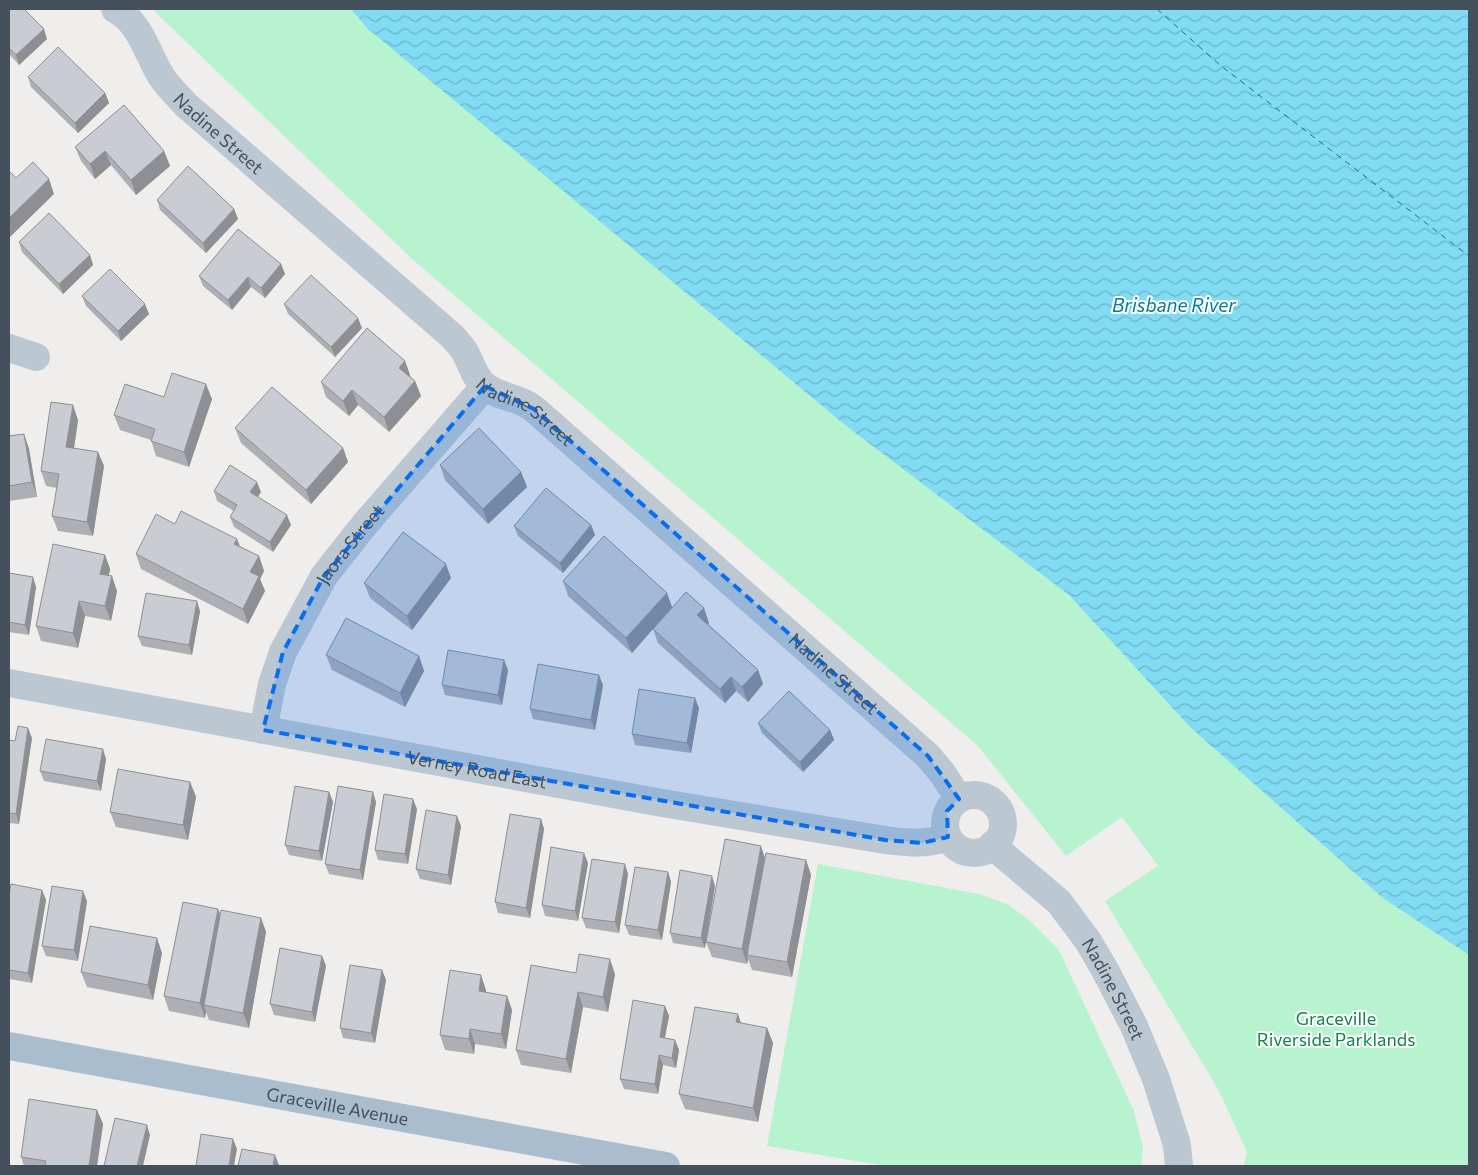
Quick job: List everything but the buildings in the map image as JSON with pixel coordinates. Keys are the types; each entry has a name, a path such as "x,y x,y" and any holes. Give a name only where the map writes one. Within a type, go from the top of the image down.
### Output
{"main road":[{"name":"Graceville Avenue","path":"9,1046 666,1166"}],"street":[{"name":"Nadine Street","path":"115,9 131,22 161,76 186,105 453,337 466,354 476,376 485,386 498,393 520,400 534,408 928,756 943,774 959,799"},
{"path":"9,348 36,357"},
{"name":"Jaora Street","path":"263,730 272,684 283,652 324,576 365,524 485,386"},
{"name":"Verney Road East","path":"9,683 662,803 885,840 922,843 948,837"},
{"path":"968,795 978,795 994,803 999,811 1002,819 1002,828 999,837 986,850 969,852 953,844 948,837 945,820 947,811 959,799 968,795"},
{"name":"Nadine Street","path":"993,844 1059,902 1088,941 1105,970 1134,1026 1156,1079 1172,1124 1177,1145 1178,1166"}],"highlighted area":[{"path":"485,386 534,409 928,756 959,799 947,811 948,837 922,843 885,840 263,730 283,652 324,576"}],"green space":[{"name":"Graceville Riverside Parklands","path":"152,9 351,9 368,29 845,425 1069,595 1190,727 1384,899 1469,955 1469,1166 1244,1166 1247,1152 1218,1089 1105,901 1158,866 1122,817 1066,856 977,745 411,258"},
{"path":"818,864 979,894 1007,904 1028,919 1059,950 1134,1111 1143,1148 1141,1166 886,1166 767,1146"}],"water":[{"name":"Brisbane River","path":"351,9 1469,9 1469,955 1384,899 1190,727 1069,595 845,425 368,29"}],"ferry route":[{"path":"1157,9 1221,66 1469,256"}]}
